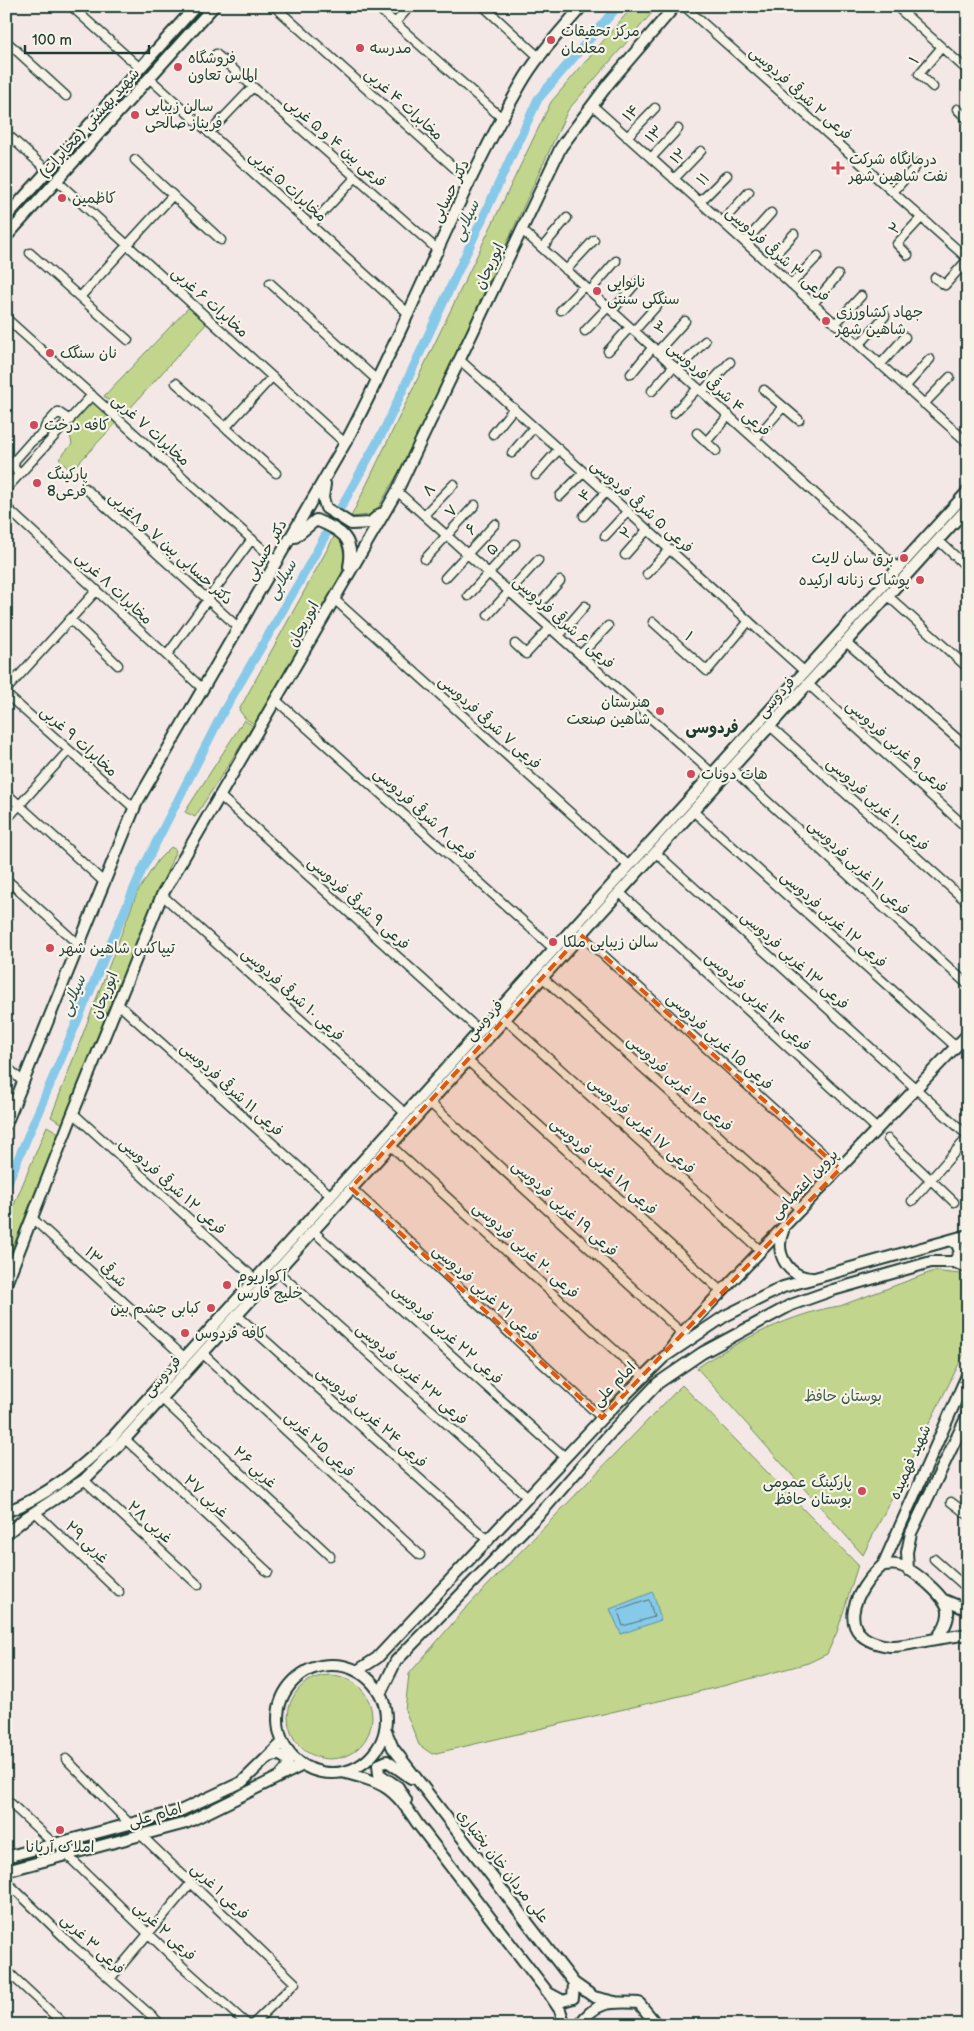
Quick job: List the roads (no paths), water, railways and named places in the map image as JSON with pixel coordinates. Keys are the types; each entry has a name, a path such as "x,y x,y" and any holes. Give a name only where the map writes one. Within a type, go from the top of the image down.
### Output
{"main road":[{"name":"شهید بهشتی (مخابرات)","path":"6,217 196,6"},
{"name":"شهید بهشتی (مخابرات)","path":"6,237 214,6"},
{"name":"دکتر حسابی","path":"6,1124 80,946 134,808 345,443 378,381 470,182 522,82 582,6"},
{"name":"ابوریحان","path":"6,1284 117,1003 162,895 388,508 461,360 561,148 592,105 675,6"},
{"path":"104,109 113,118"},
{"path":"327,473 323,493 324,505 328,511 353,524 370,523 388,508"},
{"name":"فردوسی","path":"6,1512 68,1478 117,1432 628,864 968,491"},
{"name":"فردوسی","path":"6,1534 35,1512 84,1480 126,1439 161,1398 968,507"},
{"path":"288,544 306,526 316,520 345,537 352,553 348,575"},
{"path":"857,613 865,621"},
{"name":"پروین اعتصامی","path":"664,1357 682,1334 968,1034"},
{"path":"358,1164 366,1172"},
{"path":"786,1225 779,1240 783,1260 797,1274 818,1278"},
{"name":"امام علی","path":"357,1671 377,1658 489,1541 602,1418 664,1357 725,1316 783,1287 968,1235"},
{"path":"951,1240 957,1244 960,1252 954,1262"},
{"name":"امام علی","path":"380,1694 388,1676 402,1655 546,1507 658,1383 702,1353 791,1305 833,1290 931,1262 954,1262 968,1268"},
{"name":"شهید فهمیده","path":"883,1565 968,1373"},
{"name":"شهید فهمیده","path":"908,1570 907,1552 911,1532 968,1414"},
{"path":"117,1432 126,1439"},
{"path":"557,1466 555,1476 560,1480 572,1477"},
{"path":"537,1489 546,1492 549,1497 546,1507"},
{"path":"968,1610 944,1600 916,1573 898,1565 883,1565 868,1578 852,1616 853,1626 869,1640 890,1646 968,1634"},
{"path":"936,1639 946,1623 948,1611 944,1600"},
{"path":"377,1658 371,1670 371,1675 378,1680 388,1676"},
{"path":"342,1772 356,1767 369,1758 379,1745 385,1729 385,1711 380,1694 372,1683 357,1671 346,1667 328,1665 311,1668 296,1678 285,1691 279,1708 278,1725 283,1742 290,1753 303,1765 327,1772 342,1772 378,1781 402,1799 549,1994 560,2010 565,2025"},
{"name":"علی مردان خان بختیاری","path":"385,1729 393,1748 574,1983 594,1997 615,2002"},
{"name":"امام علی","path":"6,1856 182,1810 242,1782 283,1742"},
{"path":"266,1758 279,1755 288,1761 287,1768 281,1776"},
{"path":"407,1808 402,1791 378,1774 377,1770 382,1762 387,1761 397,1766 426,1792"},
{"name":"امام علی","path":"6,1871 186,1823 303,1765"},
{"path":"549,1994 564,2001 573,1998 576,1990 574,1983"},
{"path":"579,2025 587,2014 602,2004 615,2002 639,2003 658,2025"}],"street":[{"path":"71,6 140,68"},
{"name":"مخابرات ۴ غربی","path":"274,6 470,182"},
{"path":"376,6 503,120"},
{"path":"395,23 410,6"},
{"path":"483,6 540,58"},
{"name":"فرعی ۲ شرقی فردوسی","path":"684,6 968,259"},
{"path":"896,6 968,71"},
{"path":"6,41 66,96"},
{"name":"۱","path":"933,87 919,74 941,48"},
{"name":"فرعی بین ۴ و ۵ غربی","path":"216,54 252,88 439,251"},
{"name":"مخابرات ۵ غربی","path":"149,78 409,314"},
{"path":"209,133 252,88"},
{"name":"فرعی ۳ شرقی فردوسی","path":"592,105 968,443"},
{"name":"۱۴","path":"628,137 655,108"},
{"path":"956,109 966,118 968,117"},
{"name":"۱۳","path":"650,158 678,129"},
{"path":"6,133 48,170"},
{"name":"۱۲","path":"674,179 701,151"},
{"path":"135,160 221,240"},
{"path":"893,192 919,163"},
{"name":"۱۱","path":"700,202 726,175"},
{"path":"311,225 355,178"},
{"name":"مخابرات ۶ غربی","path":"57,180 345,443"},
{"path":"722,222 749,192"},
{"path":"80,297 172,195"},
{"path":"745,242 771,213"},
{"path":"542,248 568,218"},
{"name":"۲","path":"908,255 897,244 921,218"},
{"name":"فرعی ۴ شرقی فردوسی","path":"522,230 898,568"},
{"path":"767,263 794,234"},
{"path":"566,270 594,240"},
{"path":"30,253 128,340"},
{"path":"791,284 818,256"},
{"path":"935,278 945,285 968,259"},
{"path":"561,310 616,261"},
{"path":"813,304 838,275"},
{"path":"585,332 638,280"},
{"path":"270,283 378,381"},
{"path":"835,324 861,296"},
{"path":"608,351 660,302"},
{"path":"859,345 886,316"},
{"name":"مخابرات ۷ غربی","path":"6,318 277,562"},
{"name":"۳","path":"631,374 685,320"},
{"path":"880,365 905,337"},
{"path":"652,391 705,340"},
{"path":"905,387 930,359"},
{"name":"فرعی ۵ شرقی فردوسی","path":"461,360 804,671"},
{"path":"674,414 730,362"},
{"path":"225,428 272,377"},
{"path":"924,404 950,377"},
{"path":"176,383 276,473"},
{"path":"764,390 799,420"},
{"path":"6,489 92,395"},
{"path":"755,439 783,406"},
{"path":"493,434 514,408"},
{"path":"19,475 14,467 15,460 31,442 43,433 46,425 58,412 70,420"},
{"path":"706,442 728,415"},
{"path":"512,453 534,427"},
{"path":"697,434 716,451"},
{"path":"536,475 559,449"},
{"path":"560,496 584,472"},
{"name":"۸","path":"424,515 454,484"},
{"name":"دکتر حسابی بین ۷ و ۸غربی","path":"85,488 239,628"},
{"name":"فرعی ۶ شرقی فردوسی","path":"397,491 712,773"},
{"name":"۴","path":"584,516 606,492"},
{"name":"۷","path":"448,536 475,505"},
{"name":"مخابرات ۸ غربی","path":"6,507 204,688"},
{"path":"605,536 628,511"},
{"name":"۶","path":"467,554 495,524"},
{"name":"۲","path":"625,555 648,530"},
{"path":"425,559 448,536"},
{"path":"167,656 252,540"},
{"path":"938,540 968,568"},
{"name":"۵","path":"489,573 515,544"},
{"path":"647,574 670,549"},
{"path":"446,578 467,554"},
{"path":"488,615 538,560"},
{"path":"468,596 489,573"},
{"path":"532,612 560,582"},
{"path":"6,690 96,590"},
{"path":"888,596 968,668"},
{"name":"فرعی ۷ شرقی فردوسی","path":"334,599 628,864"},
{"path":"559,636 585,606"},
{"path":"70,619 118,665"},
{"name":"۱","path":"653,622 707,671 749,621"},
{"path":"580,654 608,626"},
{"path":"515,644 526,654 550,628"},
{"path":"846,642 968,748"},
{"name":"فرعی ۹ غربی فردوسی","path":"808,684 968,829"},
{"name":"مخابرات ۹ غربی","path":"6,694 134,808"},
{"name":"فرعی ۸ شرقی فردوسی","path":"276,701 554,948"},
{"name":"فرعی ۱۰ غربی فردوسی","path":"770,726 968,903"},
{"path":"6,820 69,750"},
{"name":"فرعی ۱۱ غربی فردوسی","path":"731,768 968,985"},
{"path":"6,793 105,883"},
{"name":"فرعی ۹ شرقی فردوسی","path":"220,796 479,1030"},
{"name":"فرعی ۱۲ غربی فردوسی","path":"693,810 956,1047"},
{"name":"فرعی ۱۳ غربی فردوسی","path":"655,852 968,1136"},
{"path":"6,880 80,946"},
{"name":"فرعی ۱۴ غربی فردوسی","path":"619,892 877,1129"},
{"name":"فرعی ۱۰ شرقی فردوسی","path":"162,895 404,1113"},
{"name":"فرعی ۱۵ غربی فردوسی","path":"581,934 840,1169"},
{"name":"فرعی ۱۶ غربی فردوسی","path":"542,978 801,1210"},
{"name":"فرعی ۱۱ شرقی فردوسی","path":"117,1003 330,1195"},
{"name":"فرعی ۱۷ غربی فردوسی","path":"505,1019 761,1251"},
{"name":"فرعی ۱۸ غربی فردوسی","path":"467,1060 722,1292"},
{"path":"6,1066 23,1082"},
{"name":"فرعی ۱۹ غربی فردوسی","path":"429,1102 682,1334"},
{"name":"فرعی ۱۲ شرقی فردوسی","path":"73,1113 255,1279"},
{"path":"912,1200 968,1136"},
{"path":"888,1139 954,1202"},
{"name":"فرعی ۲۰ غربی فردوسی","path":"390,1145 643,1376"},
{"name":"فرعی ۲۱ غربی فردوسی","path":"351,1188 602,1418"},
{"name":"۱۳ شرقی","path":"32,1218 184,1357"},
{"name":"فرعی ۲۲ غربی فردوسی","path":"313,1231 565,1458"},
{"name":"فرعی ۲۳ غربی فردوسی","path":"277,1270 528,1498"},
{"name":"فرعی ۲۴ غربی فردوسی","path":"237,1315 489,1541"},
{"name":"فرعی ۲۵ غربی","path":"202,1354 420,1555"},
{"name":"۲۶ غربی","path":"161,1398 330,1556"},
{"name":"۲۷ غربی","path":"126,1439 268,1572"},
{"name":"۲۸ غربی","path":"84,1480 198,1585"},
{"path":"951,1502 968,1515"},
{"name":"۲۹ غربی","path":"35,1512 119,1592"},
{"path":"934,1558 968,1589"},
{"path":"66,1759 130,1824"},
{"path":"6,1799 54,1844"},
{"name":"فرعی ۱ غربی","path":"141,1835 295,1982 252,2025"},
{"name":"فرعی ۲ غربی","path":"66,1855 147,1934 248,2025"},
{"name":"فرعی ۳ غربی","path":"6,1881 161,2025"},
{"path":"110,1979 191,1883"},
{"path":"6,1970 65,2025"}],"water":[{"path":"653,1592 661,1620 621,1634 610,1609"}],"waterway":[{"name":"سیلابی","path":"6,1187 142,870 223,712 300,581 385,428 538,99 618,6"}],"place":[{"name":"مرکز تحقیقات معلمان","path":"551,40"},
{"name":"مدرسه","path":"360,48"},
{"name":"فروشگاه الماس تعاون","path":"178,67"},
{"name":"سالن زیبایی فریناز صالحی","path":"135,115"},
{"name":"درمانگاه شرکت نفت شاهین شهر","path":"838,168"},
{"name":"کاظمین","path":"62,198"},
{"name":"نانوایی سنگکی سنتی","path":"597,291"},
{"name":"جهاد کشاورزی شاهین شهر","path":"826,321"},
{"name":"نان سنگک","path":"50,353"},
{"name":"کافه درخت","path":"34,425"},
{"name":"پارکینگ فرعی8","path":"37,483"},
{"name":"برق سان لایت","path":"904,558"},
{"name":"پوشاک زنانه ارکیده","path":"920,580"},
{"name":"هنرستان شاهین صنعت","path":"660,711"},
{"name":"هات دونات","path":"691,774"},
{"name":"سالن زیبایی ملکا","path":"553,942"},
{"name":"تیپاکس شاهین شهر","path":"50,948"},
{"name":"آکواریوم خلیج فارس","path":"227,1285"},
{"name":"کبابی چشم بین","path":"211,1308"},
{"name":"کافه فردوس","path":"185,1333"},
{"name":"پارکینگ عمومی بوستان حافظ","path":"862,1491"},
{"name":"املاک آریانا","path":"60,1830"}],"district":[{"name":"فردوسی","path":"712,727"}],"park label":[{"name":"بوستان حافظ","path":"843,1396"}]}
